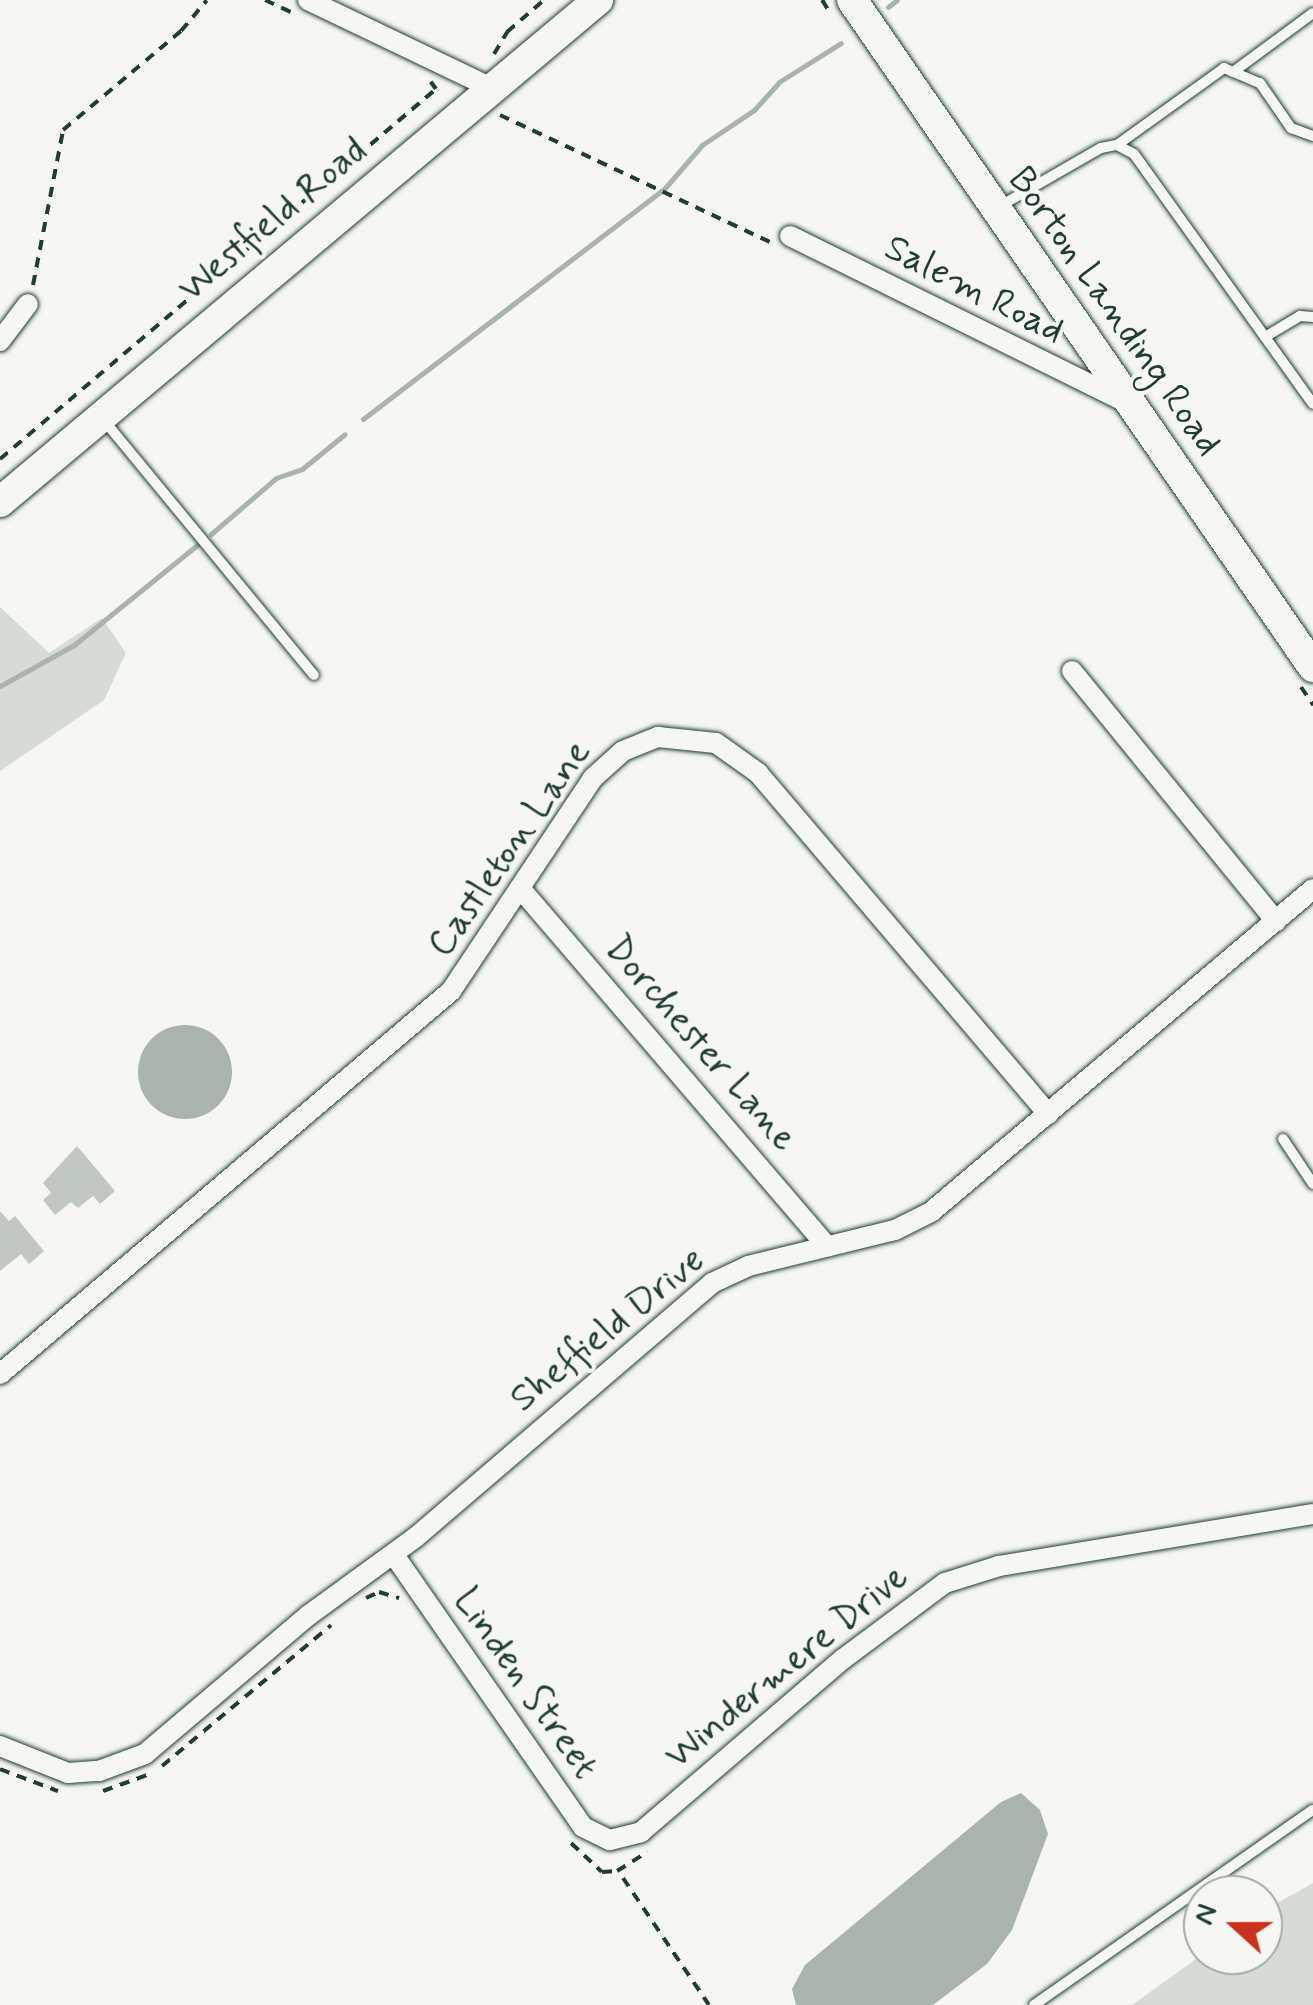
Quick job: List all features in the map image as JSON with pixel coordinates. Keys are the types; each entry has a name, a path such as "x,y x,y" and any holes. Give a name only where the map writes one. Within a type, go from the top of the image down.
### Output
{"street":[{"path":"308,0 492,87"},
{"name":"Westfield Road","path":"0,502 598,0"},
{"name":"Borton Landing Road","path":"852,0 1313,667"},
{"name":"Salem Road","path":"788,243 1128,403"},
{"path":"0,341 28,304"},
{"path":"1072,671 1276,921"},
{"name":"Castleton Lane","path":"0,1374 451,991 610,760 658,737 716,742 758,773 1048,1114"},
{"name":"Dorchester Lane","path":"520,888 827,1246"},
{"name":"Sheffield Drive","path":"0,1746 55,1771 99,1771 130,1762 339,1591 394,1555 712,1284 748,1266 920,1219 1313,889"},
{"name":"Windermere Drive","path":"610,1840 640,1832 843,1658 945,1584 1000,1566 1313,1514"},
{"name":"Linden Street","path":"394,1555 583,1826 610,1840"}],"lane":[{"path":"1233,72 1313,13"},
{"path":"995,208 1100,148 1118,145 1224,68 1260,83 1291,128 1313,136"},
{"path":"1118,145 1134,154 1311,395"},
{"path":"1265,337 1300,316 1313,317"},
{"path":"102,417 314,674"},
{"path":"1283,1139 1313,1184"},
{"path":"1034,2005 1313,1810"}],"path":[{"path":"28,304 57,141 182,31 207,0"},
{"path":"544,0 506,32 492,87 640,178 788,243"},
{"path":"0,459 436,89"},
{"path":"352,1608 379,1592 403,1602"},
{"path":"92,1792 140,1780 169,1762 342,1616"},
{"path":"0,1768 28,1784 73,1793"},
{"path":"564,1834 588,1865 602,1872 629,1866 650,1850"},
{"path":"623,1878 708,2005"}],"shaded area":[{"path":"0,607 49,653 102,618 126,653 104,700 0,771"},
{"path":"185,1025 203,1029 218,1039 228,1054 232,1072 228,1090 218,1105 203,1115 185,1119 167,1115 152,1105 142,1090 138,1072 142,1054 152,1039 167,1029"},
{"path":"1021,1793 1040,1810 1048,1834 1012,1930 987,1964 933,2005 796,2005 792,1989 805,1965 1001,1802"},
{"path":"1313,1883 1313,2005 1132,2005 1183,1968 1183,1975 1283,1975 1283,1900"}],"building":[{"path":"77,1146 115,1191 100,1204 93,1196 78,1208 71,1202 55,1215 43,1200 51,1193 43,1183"},
{"path":"0,1211 9,1221 15,1216 44,1251 29,1264 21,1254 0,1271"}],"waterway":[{"path":"888,7 897,0"},
{"path":"363,419 665,188 702,145 754,110 779,82 841,43"},
{"path":"211,534 276,478 302,469 345,434"},
{"path":"0,686 74,645 197,545"}]}
